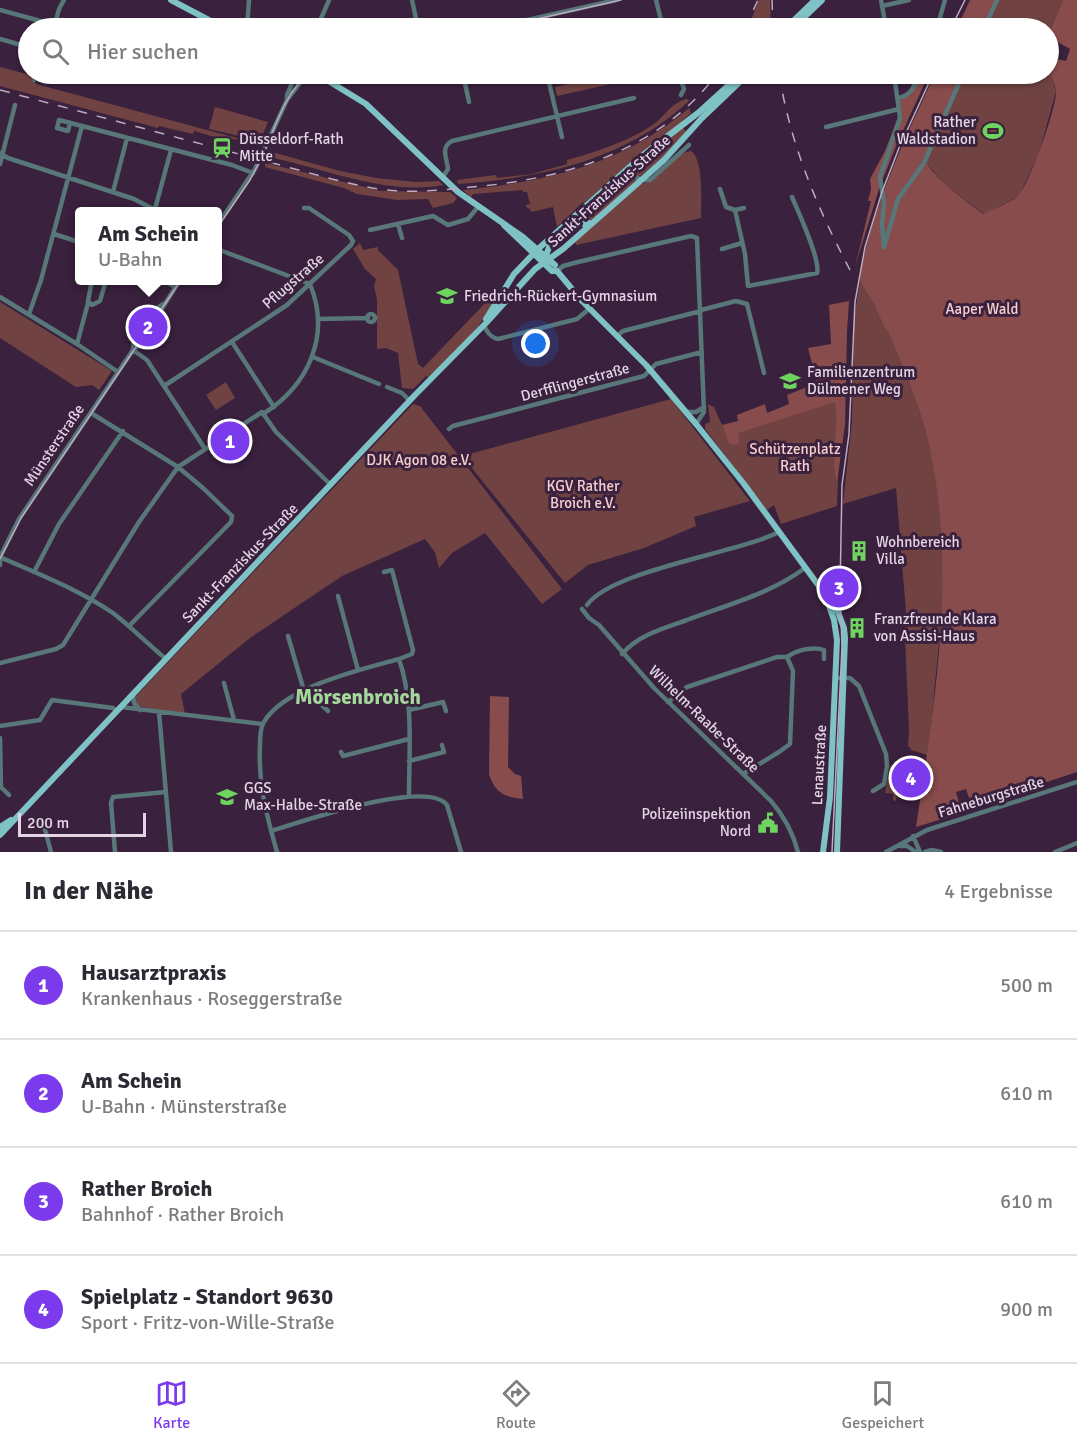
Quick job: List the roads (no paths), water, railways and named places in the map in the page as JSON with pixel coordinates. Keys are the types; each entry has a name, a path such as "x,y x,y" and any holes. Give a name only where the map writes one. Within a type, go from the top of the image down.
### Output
{"main road":[{"path":"171,0 180,2 207,18"},
{"path":"796,18 814,0"},
{"path":"803,18 822,0"},
{"name":"Lenaustraße","path":"333,84 366,104 443,177 542,256 552,271 556,268 589,309 651,370 696,424 744,484 836,610 844,628 837,852"},
{"name":"Sankt-Franziskus-Straße","path":"0,835 523,282 535,269 553,237 626,171 730,84"},
{"name":"Sankt-Franziskus-Straße","path":"484,324 514,274 542,256 557,254 664,160 738,84"},
{"path":"581,210 579,220 581,223 586,225 593,222"},
{"path":"556,268 557,254"},
{"path":"514,274 517,282 523,282"},
{"name":"Lenaustraße","path":"823,852 830,797 836,632 826,599"},
{"name":"Sankt-Franziskus-Straße","path":"0,827 14,819"}],"street":[{"path":"57,18 64,0"},
{"path":"248,18 249,0"},
{"path":"321,18 329,0"},
{"path":"412,0 416,18"},
{"path":"538,18 616,0"},
{"path":"656,0 660,18"},
{"path":"884,18 881,3 909,0"},
{"path":"940,18 945,0"},
{"path":"989,18 997,0"},
{"path":"0,10 30,18"},
{"path":"0,39 18,44"},
{"path":"287,100 292,84"},
{"path":"222,219 253,173 287,100 299,84"},
{"path":"466,84 470,102"},
{"path":"549,84 562,137"},
{"path":"681,95 684,89 682,84"},
{"path":"896,84 900,118 880,177 884,204 882,225 884,247 898,199 924,164 959,84"},
{"path":"898,98 907,96 915,84"},
{"path":"443,177 448,171 445,149 446,145 452,141 634,98"},
{"path":"0,164 3,140 15,105"},
{"path":"826,126 899,109"},
{"path":"70,123 232,165 253,173"},
{"path":"29,314 54,234 82,126"},
{"path":"112,192 127,138"},
{"path":"626,171 640,179 650,180 689,145"},
{"path":"158,207 171,150"},
{"path":"1,153 8,158 69,177 150,207"},
{"path":"720,189 724,204 735,210 744,208"},
{"path":"735,210 748,286 795,279 817,273 819,269 792,197"},
{"path":"370,230 433,216 448,225 468,219 478,207"},
{"name":"Pflugstraße","path":"164,386 287,305 351,245 353,241 349,235 309,208 304,208"},
{"path":"398,224 402,238"},
{"path":"54,234 75,241"},
{"path":"556,268 695,236 698,242 704,407 703,415 696,424"},
{"path":"722,249 742,243"},
{"path":"0,663 61,647 140,522 178,467 274,407 294,390 313,357 318,319 316,297 310,284 222,251"},
{"path":"78,344 91,285"},
{"path":"88,303 94,305 100,301 105,285"},
{"name":"Münsterstraße","path":"0,565 0,557 19,519 133,350 133,342 155,309 165,303 175,287"},
{"path":"0,297 78,344 118,372"},
{"path":"617,336 622,331 736,301 747,304 764,373"},
{"path":"484,324 486,331 493,338 498,339 578,320 589,309"},
{"path":"318,319 368,318"},
{"path":"232,342 274,407"},
{"path":"133,350 147,360 205,449"},
{"name":"Derfflingerstraße","path":"449,429 453,426 644,376 656,364 702,352"},
{"path":"313,357 379,384"},
{"path":"387,387 400,392 410,401"},
{"path":"686,412 692,413 704,407"},
{"path":"91,413 178,467 231,513 231,522 129,626"},
{"path":"263,413 276,432 331,484"},
{"path":"34,572 59,525 123,431"},
{"path":"587,605 595,597 620,582 717,554 779,532"},
{"path":"0,557 91,599 129,626 165,659"},
{"path":"622,654 628,647 656,631 770,590 805,568"},
{"path":"277,852 260,787 262,724 279,706 305,690 358,670 412,654 413,650 392,570 384,572"},
{"path":"338,597 358,670"},
{"name":"Wilhelm-Raabe-Straße","path":"582,609 668,702 771,801 782,814 793,835 798,852"},
{"path":"288,636 305,690 328,711"},
{"path":"668,702 687,687 777,657 787,657 798,651 821,648 824,650 824,659"},
{"path":"743,774 788,746 790,742 793,671 787,657"},
{"path":"399,659 405,677 409,710 409,796"},
{"path":"835,678 850,678 855,682 887,758 884,784 873,791"},
{"path":"224,683 234,720"},
{"path":"133,694 140,710"},
{"path":"0,726 40,720 52,700 262,724"},
{"path":"409,710 443,702 446,711"},
{"path":"159,712 171,852"},
{"path":"0,738 1,790 9,795"},
{"path":"341,752 343,756 409,739"},
{"path":"409,761 444,752 442,745"},
{"name":"Fahneburgstraße","path":"887,852 913,836 932,828 1077,782"},
{"path":"116,852 112,797 166,792"},
{"path":"271,831 387,799 409,796 439,798 445,802 461,852"},
{"path":"44,826 51,852"},
{"path":"913,836 918,852"},
{"path":"1055,852 1077,843"},
{"path":"897,846 907,846 918,852"},
{"path":"925,852 932,850 941,852"}],"tram line":[{"path":"541,18 621,0"},
{"path":"956,18 965,0"},
{"path":"263,155 287,100 299,84"},
{"path":"832,852 842,647 840,590 842,485 849,434 855,302 865,247 882,192 928,84"},
{"path":"222,221 260,161"},
{"path":"0,559 21,518 178,285"}],"railway":[{"path":"750,18 758,0"},
{"path":"772,0 773,18"},
{"path":"0,90 365,187 418,191 507,183 541,177 608,156 639,141 667,123 694,101 708,84"},
{"path":"781,84 790,126 806,175 850,270"}],"place":[{"name":"Rather Waldstadion","path":"993,131"},
{"name":"Düsseldorf-Rath Mitte","path":"222,148"},
{"name":"Friedrich-Rückert-Gymnasium","path":"447,296"},
{"name":"Am Schein","path":"148,327"},
{"name":"Familienzentrum Dülmener Weg","path":"790,381"},
{"name":"Hausarztpraxis","path":"230,441"},
{"name":"Wohnbereich Villa","path":"859,551"},
{"name":"Rather Broich","path":"839,588"},
{"name":"Franzfreunde Klara von Assisi-Haus","path":"857,628"},
{"name":"Spielplatz - Standort 9630","path":"911,778"},
{"name":"GGS Max-Halbe-Straße","path":"227,797"},
{"name":"Polizeiinspektion Nord","path":"768,823"}],"district":[{"name":"Mörsenbroich","path":"358,697"}],"park label":[{"name":"Aaper Wald","path":"982,309"},
{"name":"Schützenplatz Rath","path":"795,458"},
{"name":"DJK Agon 08 e.V.","path":"419,460"},
{"name":"KGV Rather Broich e.V.","path":"583,494"}]}
